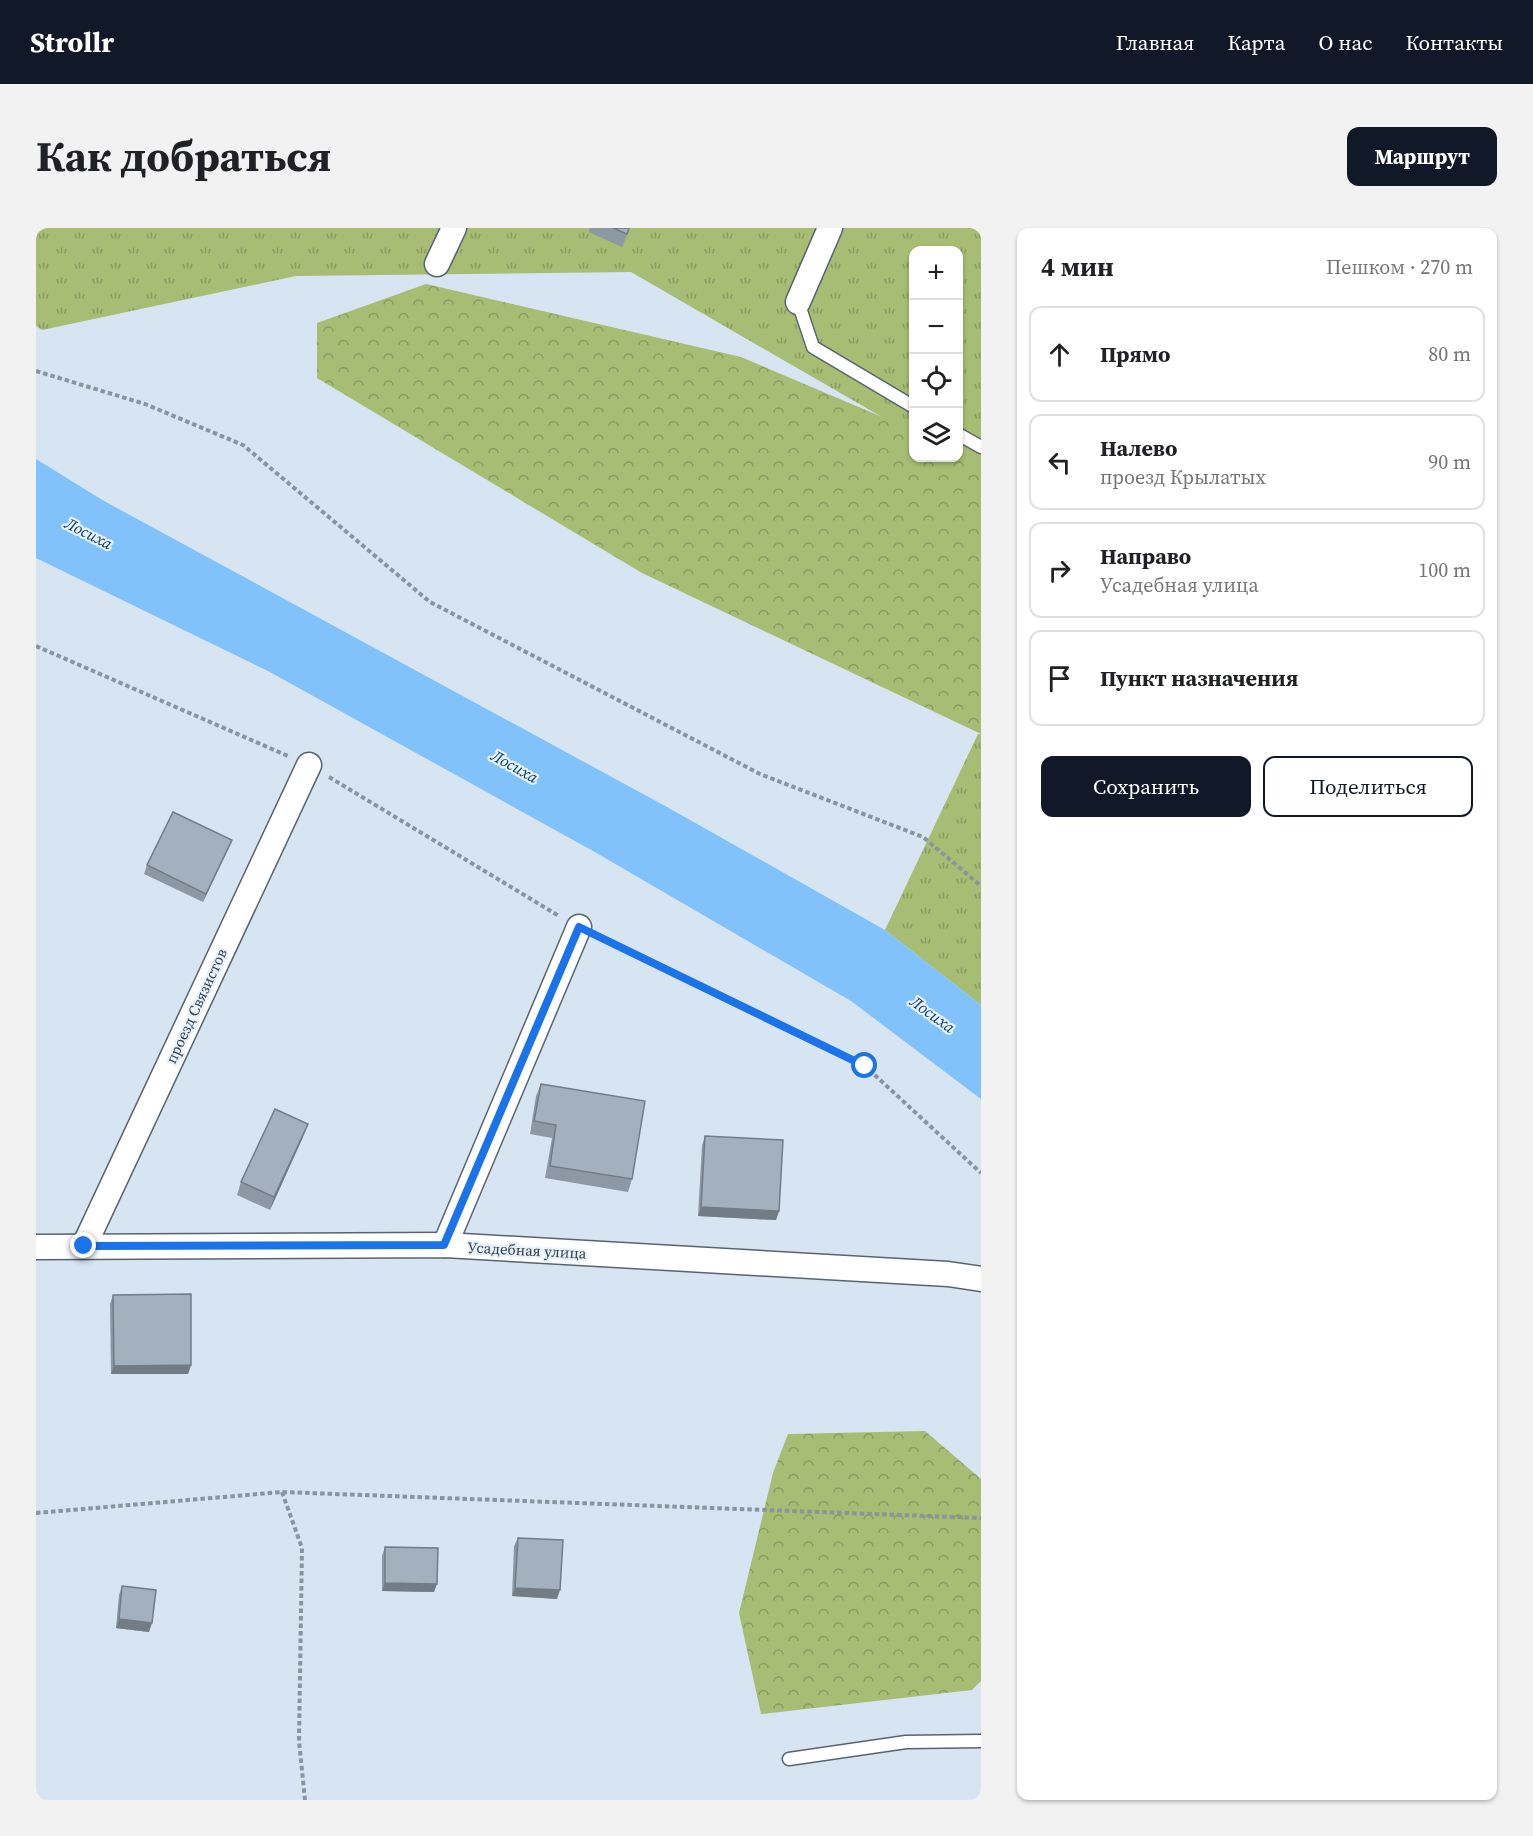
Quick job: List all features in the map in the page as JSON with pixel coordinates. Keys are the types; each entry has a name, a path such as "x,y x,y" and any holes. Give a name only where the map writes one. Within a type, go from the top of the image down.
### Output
{"street":[{"path":"437,264 454,228"},
{"path":"798,302 830,228"},
{"name":"проезд Связистов","path":"84,1246 309,765"},
{"path":"444,1245 579,927"},
{"name":"Усадебная улица","path":"36,1247 444,1245 948,1274 981,1279"}],"lane":[{"path":"798,302 813,347 909,404"},
{"path":"963,437 981,447"},
{"path":"789,1759 906,1742 981,1741"}],"path":[{"path":"36,371 145,405 243,445 430,602 760,774 923,837 981,886"},
{"path":"36,646 309,765 579,927 865,1066 981,1173"},
{"path":"36,1513 282,1492 981,1518"},
{"path":"282,1492 302,1548 299,1741 305,1800"}],"green space":[{"path":"36,228 981,228 981,474 963,461 963,246 909,246 909,433 631,272 296,276 42,330 36,326"},
{"path":"426,284 741,357 909,428 909,462 963,462 963,452 981,467 981,734 642,573 317,378 317,323"},
{"path":"978,734 981,734 981,1005 885,930"},
{"path":"925,1431 981,1479 981,1681 972,1690 761,1714 739,1613 773,1473 788,1434"}],"water":[{"name":"Лосиха","path":"36,459 104,501 667,807 885,930 981,1005 981,1099 851,1001 593,851 268,671 36,558"}],"building":[{"path":"613,228 629,228 627,234"},
{"path":"173,812 232,840 206,894 147,865"},
{"path":"541,1084 645,1101 632,1179 550,1166 556,1125 534,1121"},
{"path":"275,1109 308,1124 274,1197 241,1182"},
{"path":"705,1136 783,1140 779,1211 701,1207"},
{"path":"191,1294 191,1365 114,1366 113,1295"},
{"path":"518,1538 563,1540 560,1590 515,1588"},
{"path":"385,1547 438,1548 437,1584 385,1583"},
{"path":"122,1586 156,1590 152,1623 119,1619"}],"route":[{"path":"84,1246 444,1245 579,927 865,1066"}]}
